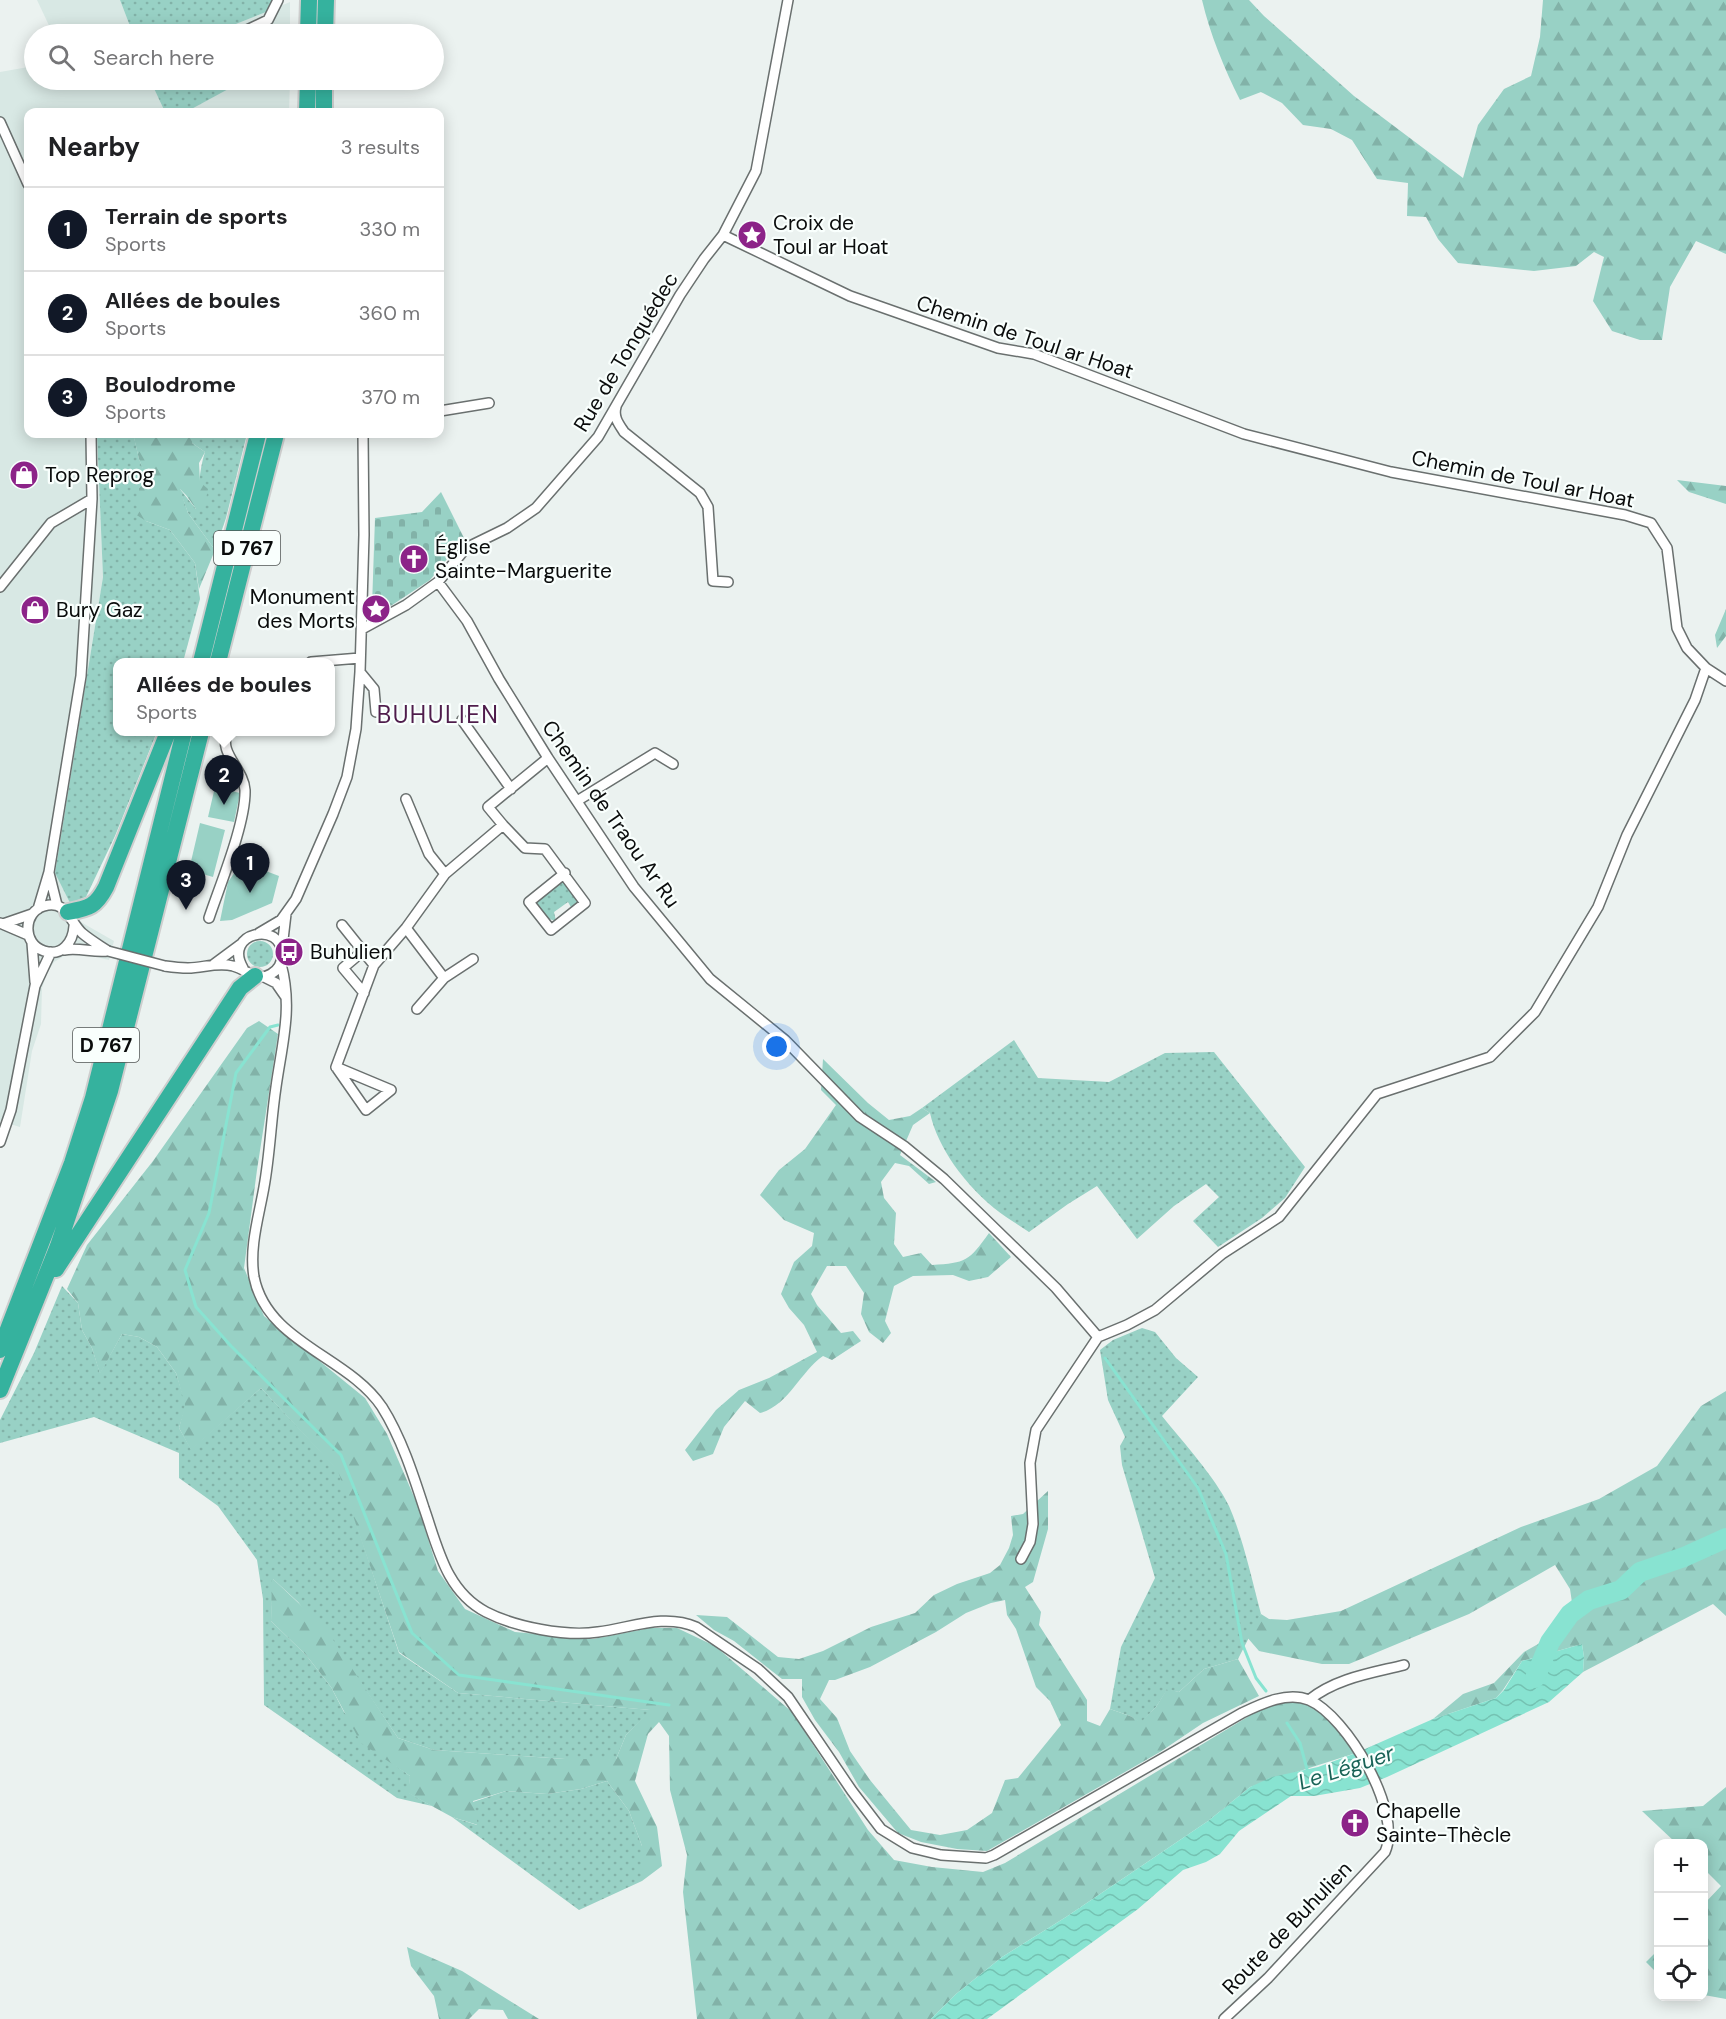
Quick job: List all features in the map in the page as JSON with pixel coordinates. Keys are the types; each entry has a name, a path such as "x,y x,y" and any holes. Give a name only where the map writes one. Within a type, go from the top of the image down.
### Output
{"highway":[{"path":"308,24 309,0"},
{"path":"325,24 326,0"},
{"path":"307,108 308,90"},
{"path":"324,90 324,108"},
{"name":"D 767","path":"202,658 257,438"},
{"name":"D 767","path":"219,658 275,438"},
{"name":"D 767","path":"197,658 211,623"},
{"path":"66,915 92,906 99,900 166,736"},
{"name":"D 767","path":"0,1350 61,1196 93,1098 183,736"},
{"name":"D 767","path":"0,1390 75,1199 110,1091 200,736"},
{"path":"39,1295 240,988 254,974"}],"street":[{"path":"260,24 268,20 278,0"},
{"name":"Rue de Tonquédec","path":"362,629 406,605 438,582 466,548 507,528 536,508 598,437 680,295 723,235 756,171 788,0"},
{"path":"0,122 24,175"},
{"name":"Chemin de Toul ar Hoat","path":"723,235 850,296 998,348 1034,354 1244,434 1391,472 1624,515 1651,523 1667,548 1677,628 1687,648 1706,668 1726,681"},
{"path":"444,410 489,403"},
{"path":"616,405 614,413 624,432 700,493 708,507 713,581 728,582"},
{"path":"0,1142 11,1110 35,986 27,928 49,872 81,676 92,499 91,438"},
{"path":"363,438 362,629 356,729 347,777 308,873 287,914 281,964 287,1024 277,1078 265,1183 253,1256 254,1276 259,1292 271,1313 284,1328 349,1372 374,1396 384,1410 406,1457 443,1566 463,1595 474,1605 508,1621 586,1634 651,1621 675,1621 696,1627 758,1669 788,1697 852,1791 881,1829 912,1848 940,1855 986,1858 994,1855 1242,1713 1277,1699 1310,1700 1323,1689 1348,1679 1404,1665"},
{"path":"0,587 51,523 92,499"},
{"name":"Chemin de Traou Ar Ru","path":"438,582 467,621 499,679 548,758 634,887 710,979 785,1040 860,1117 904,1146 944,1179 1056,1287 1098,1337"},
{"path":"335,661 360,658"},
{"path":"1021,1559 1030,1542 1033,1524 1030,1463 1036,1430 1098,1337 1155,1310 1214,1260 1279,1217 1377,1094 1490,1057 1535,1012 1598,908 1627,835 1695,700 1706,668"},
{"path":"360,672 375,689 376,712"},
{"path":"462,720 511,789"},
{"path":"209,918 233,845 245,799 243,778 225,748 226,736"},
{"path":"577,801 655,753 673,764"},
{"path":"548,758 488,807 525,848 545,849 565,873 585,903 551,930 530,902 565,873"},
{"path":"406,800 429,854 445,874"},
{"path":"336,1067 374,965 406,928 445,874 503,825"},
{"path":"35,986 54,952 70,942 66,915 49,872"},
{"path":"2,923 44,906 66,915 87,938 108,951 165,966 188,968 214,964 254,974 276,983 286,998"},
{"path":"281,964 271,975 254,974 239,956 246,938 274,925 287,914"},
{"path":"2,923 30,939 44,951 54,952 76,947 99,952 108,951"},
{"path":"342,925 374,965"},
{"path":"406,928 444,978"},
{"path":"259,933 276,940 282,950"},
{"path":"214,964 242,944"},
{"path":"363,951 343,968 364,993"},
{"path":"417,1009 444,978 473,959"},
{"path":"336,1067 363,1079 391,1090 366,1110 336,1067"},
{"name":"Route de Buhulien","path":"1224,2019 1268,1978 1385,1852 1390,1832 1387,1813 1355,1743 1340,1724 1310,1700"}],"shaded area":[{"path":"37,0 120,0 129,24 48,24"},
{"path":"290,2 290,24 236,24"},
{"path":"24,68 24,90 155,90 163,108 24,108 24,438 97,438 103,577 55,873 79,921 114,941 109,960 75,952 54,962 47,973 42,988 41,1024 32,1051 20,1127 0,1121 0,72"},
{"path":"226,90 290,90 289,108 193,108"}],"green space":[{"path":"120,0 274,0 271,10 236,24 129,24"},
{"path":"1202,0 1249,0 1354,96 1463,178 1478,125 1504,89 1531,76 1540,37 1543,0 1726,0 1726,254 1696,241 1670,287 1662,340 1640,340 1612,331 1593,301 1604,257 1594,252 1576,266 1534,271 1458,263 1438,239 1426,217 1407,216 1408,183 1377,179 1352,140 1331,129 1303,125 1282,103 1261,92 1240,100 1218,51"},
{"path":"155,90 226,90 193,108 163,108"},
{"path":"97,438 134,438 139,459 148,480 139,488 139,501 146,521 170,530 195,563 200,599 184,658 113,658 113,736 155,736 115,836 86,897 70,903 55,873 103,577"},
{"path":"134,438 192,438 192,443 205,452 199,463 200,482 208,489 204,509 196,509 180,489 188,513 215,550 199,589 195,563 170,530 135,514 139,501 139,488 147,480"},
{"path":"192,438 246,438 226,518 215,550 188,513 179,488 196,509 205,452 192,443"},
{"path":"1677,480 1726,486 1726,504 1689,492"},
{"path":"441,492 464,538 430,580 383,611 372,606 375,518 422,512"},
{"path":"1726,609 1726,636 1717,648 1715,635"},
{"path":"215,787 240,793 234,822 208,817"},
{"path":"200,823 225,830 213,877 189,870"},
{"path":"242,862 279,876 272,903 232,920 220,921 228,882"},
{"path":"560,883 566,883 578,899 572,909 568,902 554,912 556,921 549,919 537,902"},
{"path":"260,941 269,945 273,954 269,963 260,967 251,963 247,954 251,945"},
{"path":"259,1021 278,1034 244,1268 264,1316 365,1398 387,1434 418,1506 438,1571 465,1609 515,1632 593,1639 650,1628 677,1628 715,1646 792,1712 868,1830 894,1860 932,1867 983,1872 1005,1863 1259,1710 1282,1703 1295,1702 1316,1710 1334,1725 1356,1753 1250,1787 1208,1821 1066,1917 1002,1957 956,1994 931,2019 697,2019 683,1892 687,1855 670,1790 669,1736 659,1722 648,1734 635,1781 657,1827 662,1866 642,1881 642,1846 629,1811 607,1781 581,1789 547,1794 506,1791 473,1801 478,1825 452,1817 408,1793 410,1776 361,1743 331,1687 306,1655 271,1621 272,1578 326,1629 398,1738 434,1750 565,1759 616,1759 626,1735 650,1710 458,1693 399,1652 338,1471 261,1388 191,1450 179,1428 185,1405 176,1373 157,1347 139,1337 122,1334 100,1374 92,1348 82,1330 78,1303 67,1289 87,1245 153,1161 247,1028"},
{"path":"1014,1040 1038,1078 1109,1082 1165,1053 1214,1052 1305,1167 1285,1198 1262,1218 1218,1247 1193,1221 1219,1197 1206,1184 1174,1206 1137,1239 1097,1186 1029,1232 994,1208 973,1189 946,1153 930,1113 922,1108"},
{"path":"823,1059 889,1120 910,1116 922,1108 930,1113 913,1125 900,1155 936,1182 929,1184 909,1166 895,1163 881,1182 884,1198 896,1213 894,1244 903,1257 921,1253 932,1265 960,1261 971,1255 989,1233 1011,1257 988,1277 969,1281 953,1275 913,1276 894,1286 885,1321 891,1333 883,1343 869,1332 861,1314 864,1293 846,1266 827,1266 811,1294 817,1305 841,1333 853,1331 861,1341 832,1360 823,1356 786,1396 770,1409 760,1413 745,1401 724,1427 713,1454 693,1461 685,1450 716,1410 739,1390 769,1378 817,1352 804,1325 789,1308 781,1294 794,1262 812,1246 814,1233 784,1220 760,1195 779,1170 805,1149 836,1105 821,1090"},
{"path":"62,1286 78,1303 82,1330 92,1348 100,1373 122,1334 139,1337 157,1347 176,1373 186,1405 179,1428 191,1449 261,1388 339,1471 399,1653 458,1693 651,1710 626,1735 616,1759 565,1759 434,1750 398,1738 367,1692 298,1602 273,1579 271,1621 306,1655 331,1687 344,1712 388,1760 410,1776 409,1793 432,1806 397,1798 264,1705 263,1599 257,1560 218,1506 179,1478 179,1453 94,1417 0,1443 0,1420 34,1353"},
{"path":"1142,1328 1155,1332 1176,1358 1198,1377 1162,1416 1207,1472 1229,1506 1243,1545 1261,1614 1238,1659 1204,1669 1179,1692 1167,1690 1156,1707 1141,1723 1130,1716 1110,1709 1121,1647 1155,1578 1122,1465 1120,1446 1125,1437 1108,1400 1100,1350 1113,1340"},
{"path":"1726,1391 1726,1616 1713,1604 1583,1672 1582,1644 1522,1661 1496,1698 1433,1719 1463,1694 1494,1683 1524,1652 1575,1623 1570,1589 1555,1565 1469,1614 1349,1664 1322,1664 1259,1651 1246,1636 1261,1614 1269,1619 1287,1620 1341,1611 1521,1527 1599,1499 1657,1466 1701,1406"},
{"path":"1048,1491 1048,1529 1033,1582 1025,1587 1041,1612 1039,1625 1087,1700 1087,1721 1100,1726 1110,1709 1141,1722 1156,1707 1167,1689 1179,1692 1204,1669 1238,1659 1259,1696 1203,1723 1160,1752 987,1851 957,1849 921,1842 898,1833 859,1787 839,1752 815,1720 802,1697 802,1679 782,1679 734,1641 714,1630 696,1615 727,1617 778,1657 799,1659 823,1651 871,1627 915,1613 934,1595 957,1584 990,1573 1000,1565 1009,1548 1013,1535 1011,1516 1023,1514","holes":["1005,1600 1007,1615 1016,1629 1036,1687 1050,1701 1061,1725 1018,1778 1005,1780 992,1813 967,1830 940,1835 911,1830 870,1780 850,1751 837,1718 820,1699 829,1680 835,1680 870,1667 936,1632 966,1613"]},
{"path":"607,1781 629,1811 642,1846 642,1881 579,1910 452,1817 477,1825 470,1803 506,1791 547,1794 581,1789"},
{"path":"1726,1787 1726,1999 1708,1996 1708,1900 1721,1886 1708,1873 1708,1839 1672,1839 1642,1811 1703,1806"},
{"path":"407,1947 462,1971 539,2019 508,2019 503,2010 479,2009 469,2019 439,2019 434,1996 411,1966"},
{"path":"1654,1954 1654,1970 1646,1962"}],"water":[{"path":"1582,1644 1583,1672 1549,1702 1360,1788 1314,1796 1291,1796 1239,1831 1220,1854 1183,1870 1138,1909 987,2019 931,2019 956,1994 1002,1957 1066,1917 1208,1821 1250,1787 1272,1777 1318,1767 1433,1719 1496,1698 1504,1690 1522,1661"}],"waterway":[{"path":"278,1025 270,1027 236,1073 209,1213 185,1270 196,1307 231,1346 341,1455 412,1633 459,1675 669,1705"},
{"path":"1105,1358 1198,1488 1226,1554 1242,1643 1256,1678 1266,1691"},
{"name":"Le Léguer","path":"1535,1678 1550,1642 1570,1614 1589,1600 1621,1590 1640,1572 1684,1557 1726,1538"},
{"path":"1287,1723 1300,1743 1308,1773"}],"place":[{"name":"Croix de Toul ar Hoat","path":"752,235"},
{"name":"Top Reprog","path":"24,475"},
{"name":"Église Sainte-Marguerite","path":"414,559"},
{"name":"Monument des Morts","path":"376,609"},
{"name":"Bury Gaz","path":"35,610"},
{"name":"Allées de boules","path":"224,805"},
{"name":"Terrain de sports","path":"250,893"},
{"name":"Boulodrome","path":"186,910"},
{"name":"Buhulien","path":"289,952"},
{"name":"Chapelle Sainte-Thècle","path":"1355,1823"}],"district":[{"name":"BUHULIEN","path":"438,715"}]}
